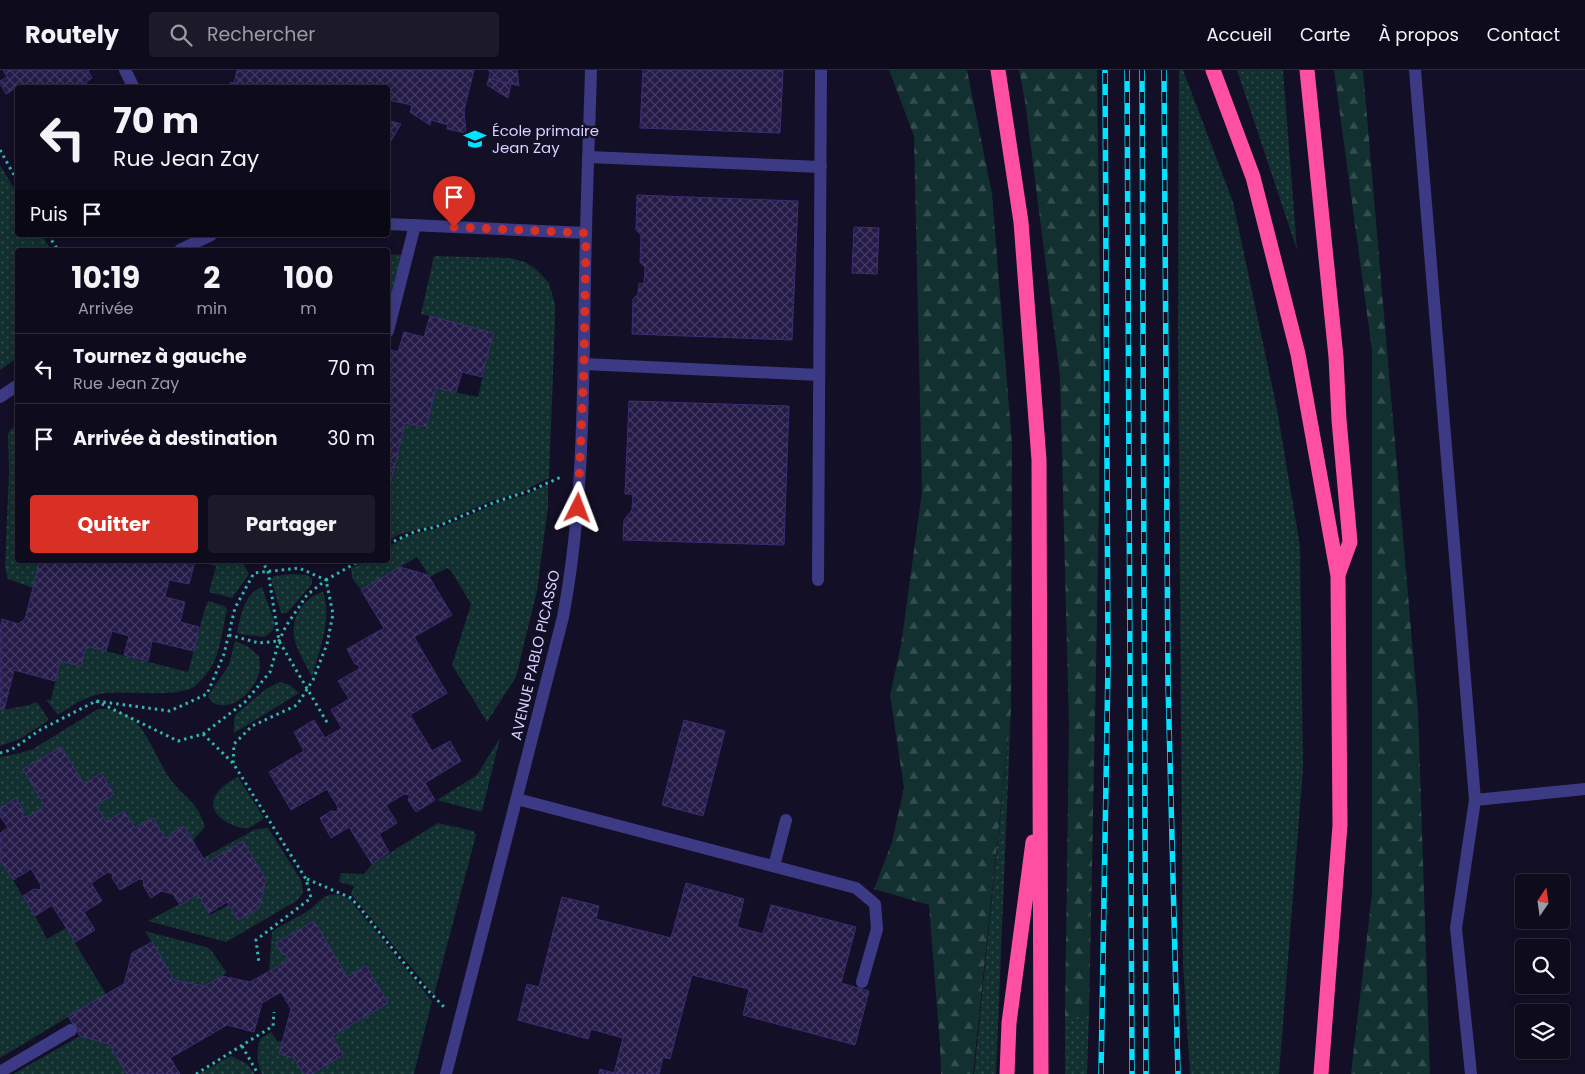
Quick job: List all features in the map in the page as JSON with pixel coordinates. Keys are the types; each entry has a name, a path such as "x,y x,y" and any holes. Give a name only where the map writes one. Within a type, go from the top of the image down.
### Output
{"highway":[{"path":"998,70 1022,222 1040,460 1041,1074"},
{"path":"1213,70 1253,177 1298,354 1338,576 1340,825 1321,1074"},
{"path":"1307,70 1336,357 1339,420 1350,542 1338,576"},
{"path":"1007,1074 1009,1023 1041,781"}],"street":[{"path":"125,70 132,85"},
{"name":"AVENUE PABLO PICASSO","path":"446,1074 563,617 568,590 577,526 584,364 591,70"},
{"path":"818,580 822,70"},
{"path":"1416,70 1475,800 1456,928 1471,1074"},
{"path":"588,158 821,168"},
{"path":"390,224 586,233"},
{"path":"390,323 415,225"},
{"path":"184,248 204,237"},
{"path":"584,364 819,375"},
{"path":"0,397 15,387"},
{"path":"1475,800 1585,789"},
{"path":"517,799 856,888 875,904 877,929 862,982"},
{"path":"774,866 786,820"},
{"path":"0,1072 71,1030"}],"path":[{"path":"0,150 15,177"},
{"path":"49,237 57,248"},
{"path":"390,543 416,531 436,527 579,470"},
{"path":"263,563 268,571 279,641 328,724"},
{"path":"96,701 178,741 203,734 246,702 270,672 279,641 286,626 307,595 326,580 356,563"},
{"path":"0,753 10,750 40,730 96,701 170,711 207,694 224,654 235,608 254,573 299,568 326,580"},
{"path":"233,763 234,744 252,726 297,705 313,680 327,644 332,614 326,580"},
{"path":"228,635 259,643 279,641"},
{"path":"203,734 233,763 306,879 311,898 256,940 258,963"},
{"path":"306,879 351,898 434,998"},
{"path":"196,1074 273,1026 274,1012"},
{"path":"242,1046 258,1074"}],"green space":[{"path":"889,70 967,70 992,194 1012,445 1011,710 973,1074 941,1074 929,905 874,889 892,842 904,788 890,695 901,645 922,492 914,136"},
{"path":"1019,70 1097,70 1101,365 1089,1015 1065,1018 1069,726 1060,376 1025,101"},
{"path":"1179,70 1183,70 1233,202 1277,409 1300,546 1303,769 1279,1074 1190,1074 1183,963 1178,339"},
{"path":"1237,70 1283,70 1297,250"},
{"path":"1334,70 1363,70 1418,711 1430,1074 1351,1074 1372,894 1372,350"},
{"path":"0,165 15,190 15,237 43,237 50,248 15,248 15,359 0,370"},
{"path":"390,254 403,255 390,305"},
{"path":"434,256 510,258 525,262 537,270 549,283 555,304 555,320 549,478 522,492 491,501 436,525 400,534 390,540 390,485 405,423 426,428 436,388 478,397 493,333 421,314"},
{"path":"15,426 15,563 39,563 33,588 8,579 5,567 9,471 8,434"},
{"path":"548,484 548,507 537,591 516,677 487,722 452,665 471,604 452,572 447,568 430,577 417,557 361,590 352,578 351,568 360,563 390,563 390,546 407,536 442,527 500,502 526,495"},
{"path":"206,563 243,563 249,574 232,598 209,592 216,566"},
{"path":"307,575 312,579 312,584 287,613 281,613 271,579 274,576"},
{"path":"262,587 275,624 273,630 265,637 239,634 237,632 244,606 251,594"},
{"path":"323,592 326,602 326,623 312,677 296,645 294,637 295,620 299,611 309,599"},
{"path":"208,601 224,606 227,609 219,649 213,663 197,685 184,691 174,692 100,694 81,701 58,715 46,700 51,700 60,661 81,666 86,646 188,672"},
{"path":"235,641 247,646 259,656 259,674 256,682 243,697 232,704 217,705 208,696 229,665"},
{"path":"280,682 290,685 299,693 234,733 234,718 236,714 266,689"},
{"path":"37,702 49,720 20,739 0,746 0,709 4,710"},
{"path":"98,709 114,710 126,715 136,722 144,732 171,780 194,805 200,815 205,827 193,840 184,826 171,834 170,839 165,838 153,819 135,828 124,811 106,822 96,805 114,793 101,773 84,784 61,747 23,769 45,806 28,817 22,816 23,810 16,798 0,808 0,757 33,749"},
{"path":"1011,710 996,1074 974,1074"},
{"path":"500,738 482,811 437,800 477,775"},
{"path":"238,777 264,818 247,828 240,828 228,823 220,817 213,804 218,792 230,781"},
{"path":"438,823 473,831 476,835 434,995 351,894 354,886 339,882 341,873 364,874 372,864"},
{"path":"268,828 301,880 303,892 298,900 226,942 148,921 198,894 210,915 228,905 238,920 259,908 266,880 243,841 206,863 203,858 256,829"},
{"path":"0,861 35,916 47,939 66,928 106,994 0,1058"},
{"path":"328,895 340,895 351,901 432,1001 414,1074 312,1074 343,1055 332,1036 388,1003 366,966 347,977 314,921 276,943 282,954 288,956 286,962 269,972 272,932 309,910"},
{"path":"145,931 206,947 211,950 227,973 204,986 174,980"},
{"path":"1089,1015 1087,1074 1065,1074 1065,1018"},
{"path":"271,1032 278,1042 283,1040 304,1074 262,1074 258,1061 259,1043 260,1039"},
{"path":"80,1036 109,1044 127,1074 13,1074"},
{"path":"231,1056 247,1064 255,1074 199,1074"}],"building":[{"path":"3,70 90,70 88,71 92,78 86,82 88,85 15,85 15,90 14,89 6,94 0,81 7,77"},
{"path":"237,70 474,70 464,110 466,133 447,129 448,125 431,120 430,125 410,112 412,105 390,100 390,85 229,85 231,82 234,83"},
{"path":"488,70 517,70 519,86 489,78 490,72"},
{"path":"643,70 783,70 780,133 640,128"},
{"path":"489,78 511,84 508,98 487,85"},
{"path":"390,121 401,124 390,143"},
{"path":"637,195 798,201 792,340 632,334 633,299 638,294 639,283 644,284 645,267 640,262 641,235 636,230"},
{"path":"854,227 879,228 877,274 852,273"},
{"path":"430,316 493,333 482,377 462,372 456,392 436,388 426,427 405,423 390,485 390,350 398,352 404,332 424,337"},
{"path":"629,401 789,406 784,545 623,540 624,520 632,510 633,494 625,494"},
{"path":"39,563 194,563 189,584 169,580 165,597 185,602 180,622 199,627 194,651 152,641 148,661 124,655 129,636 112,631 106,651 86,646 81,666 60,661 55,681 14,670 4,710 0,709 0,628 2,619 18,624 25,619"},
{"path":"400,567 428,575 452,615 414,637 447,693 410,715 432,751 450,741 461,761 425,783 435,800 416,812 408,800 410,795 404,794 386,805 397,823 379,834 389,852 372,864 349,827 331,838 320,818 331,811 337,812 338,807 327,789 291,810 269,772 304,751 294,732 314,720 325,738 342,728 331,710 349,699 338,681 359,669 359,665 355,664 347,649 384,628 361,590"},
{"path":"684,720 725,731 703,816 662,805"},
{"path":"61,747 84,784 101,773 114,794 96,805 106,822 124,811 135,828 153,818 165,838 170,839 171,834 184,826 206,863 243,841 266,880 259,908 238,920 227,902 209,913 198,894 180,905 173,894 161,891 151,898 143,885 144,880 139,879 120,890 112,878 113,874 108,872 91,883 102,901 84,912 95,930 75,942 52,905 35,916 23,896 34,889 40,890 41,885 31,869 13,880 0,860 0,833 8,828 0,816 0,808 16,798 23,810 22,816 28,817 45,806 23,769"},
{"path":"686,883 744,899 737,927 763,934 771,905 856,927 841,983 869,991 855,1045 743,1015 749,989 692,975 670,1059 663,1057 659,1074 599,1074 600,1069 614,1073 623,1038 591,1029 588,1039 518,1020 527,984 539,987 562,897 599,906 596,919 671,938"},
{"path":"314,921 347,977 366,966 388,1003 332,1036 343,1055 312,1074 304,1074 294,1058 279,1054 291,1009 281,992 262,1003 254,1032 227,1025 170,1058 180,1074 127,1074 109,1044 80,1036 68,1016 124,984 132,953 152,942 174,980 204,986 222,976 250,982 286,962 288,956 282,954 276,943"}],"railway":[{"path":"1101,1074 1108,665 1105,70"},
{"path":"1127,70 1132,1074"},
{"path":"1142,70 1146,1074"},
{"path":"1164,70 1168,683 1178,1074"}],"place":[{"name":"École primaire Jean Zay","path":"475,139"}],"route":[{"path":"454,227 586,233 584,364 578,508"}]}
